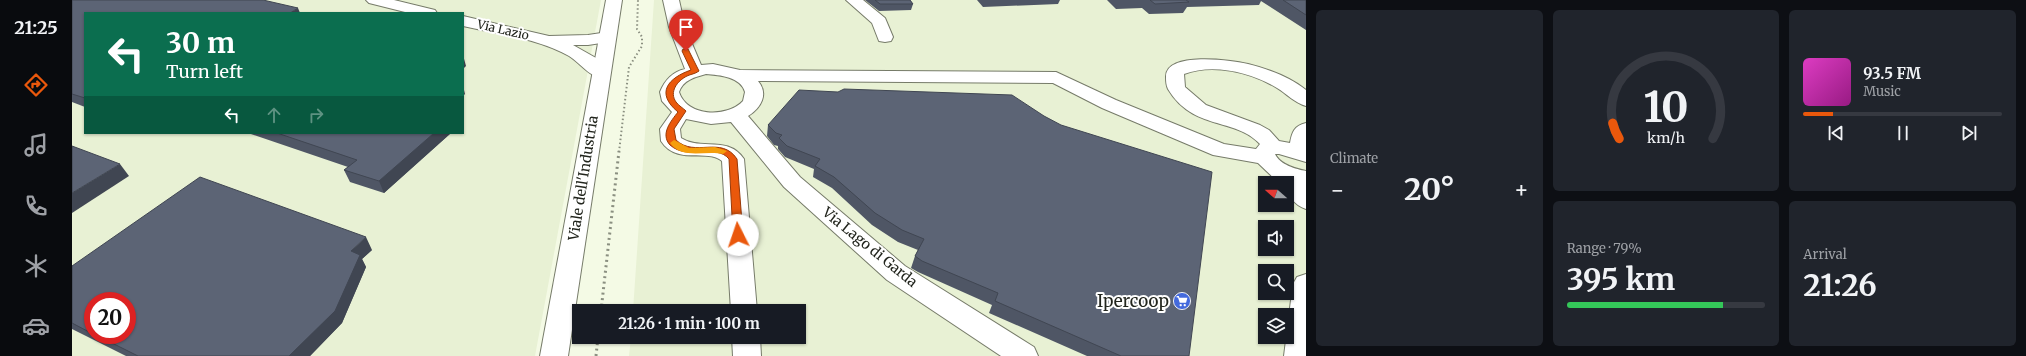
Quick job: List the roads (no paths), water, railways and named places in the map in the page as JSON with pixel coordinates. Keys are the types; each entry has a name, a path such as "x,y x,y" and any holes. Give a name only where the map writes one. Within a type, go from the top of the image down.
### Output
{"street":[{"path":"374,0 425,12"},
{"name":"Viale dell'Industria","path":"554,356 600,73 614,0"},
{"path":"671,0 673,15 681,41 695,71"},
{"path":"854,0 879,21 886,37"},
{"name":"Via Lazio","path":"464,21 542,40"},
{"path":"542,40 588,40 608,37"},
{"path":"542,40 574,53 596,67 600,73"},
{"path":"1306,100 1285,85 1249,70 1209,64 1183,66 1175,71 1176,87 1191,104 1218,118 1262,133 1271,141 1270,157 1306,201"},
{"path":"740,75 749,81 754,89 755,96 752,104 736,115 722,118 694,116 682,111 673,104 669,96 670,88 675,81 684,75 695,71 718,69 740,75 1056,78 1109,104 1220,150 1270,157 1290,148 1303,153 1302,133 1306,129"},
{"path":"682,111 670,129 671,141 679,148 715,150 728,153 733,159 743,304"},
{"name":"Via Lago di Garda","path":"736,115 792,182 896,273 1024,356"},
{"path":"1270,157 1290,175 1306,178"},
{"path":"1298,356 1306,284"},
{"path":"746,344 747,356"}],"place":[{"name":"Ipercoop","path":"1182,301"}]}
